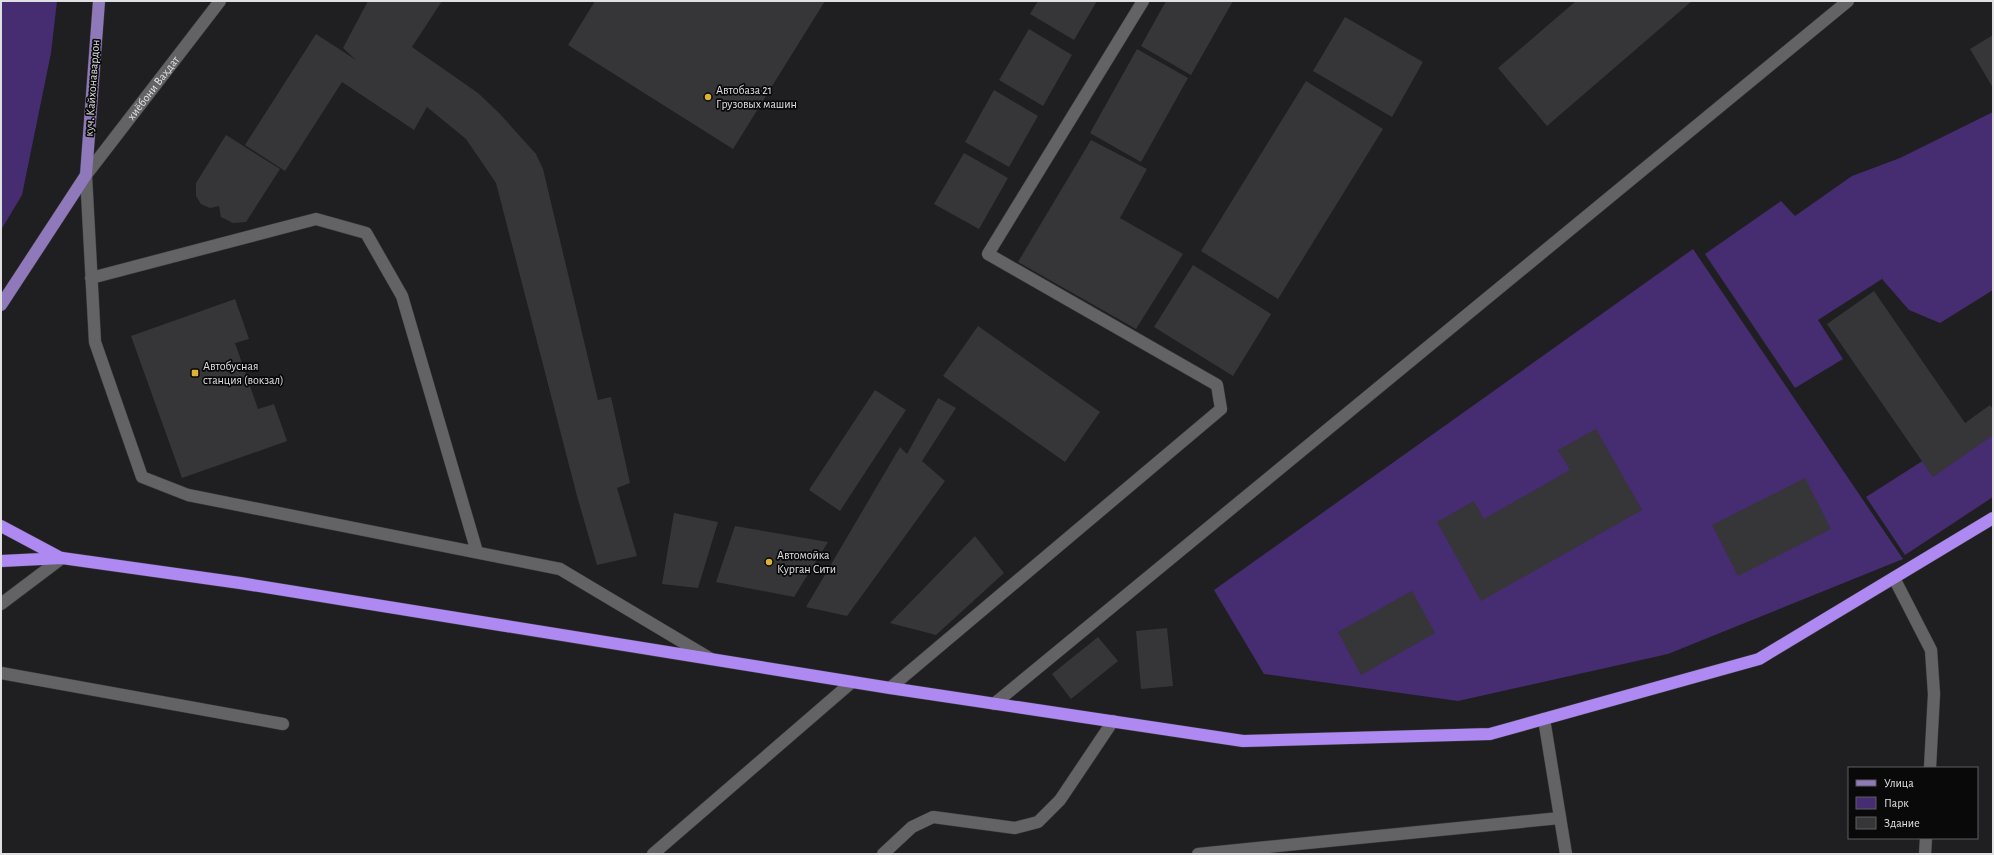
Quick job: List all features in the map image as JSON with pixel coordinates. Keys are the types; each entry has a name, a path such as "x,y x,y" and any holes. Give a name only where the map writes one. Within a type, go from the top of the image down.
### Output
{"highway":[{"path":"1,561 62,558 248,584 890,688 1243,741 1490,734 1759,659 1993,518"},
{"path":"1,526 62,558"}],"main road":[{"name":"куч. Кайхонавардон","path":"86,175 99,1"},
{"path":"1,305 86,175"}],"street":[{"name":"хиёбони Ваҳдат","path":"86,175 220,1"},
{"path":"890,688 1221,409 1217,386 988,254 1143,1"},
{"path":"994,704 1848,1"},
{"path":"86,175 95,342 142,477 188,495 560,569 712,659"},
{"path":"92,278 316,219 366,233 402,296 477,552"},
{"path":"1,604 62,558"},
{"path":"1894,578 1931,650 1934,694 1930,767"},
{"path":"1,672 283,724"},
{"path":"653,854 852,682"},
{"path":"1544,719 1566,854"},
{"path":"884,854 912,827 933,817 1015,828 1038,822 1060,800 1113,721"},
{"path":"1198,854 1560,818"},
{"path":"1925,854 1926,839"}],"green space":[{"path":"1,1 57,1 51,53 22,195 1,230"},
{"path":"1993,112 1993,290 1940,323 1909,310 1882,279 1818,320 1843,359 1795,388 1705,254 1781,201 1795,216 1852,176 1900,158"},
{"path":"1693,249 1903,559 1668,654 1458,701 1264,674 1214,590"},
{"path":"1993,416 1993,497 1905,555 1866,497"}],"building":[{"path":"368,1 442,1 412,47 478,93 500,114 536,154 543,169 598,400 611,397 630,483 617,488 637,556 597,565 577,496 496,183 466,139 427,107 414,130 342,82 285,171 245,145 316,34 356,60 343,48"},
{"name":"Автобаза 21 Грузовых машин","path":"595,1 825,1 733,149 568,45"},
{"path":"1038,1 1097,1 1074,40 1030,14"},
{"path":"1166,1 1233,1 1191,75 1141,46"},
{"path":"1576,1 1692,1 1547,126 1498,68"},
{"path":"1345,17 1423,62 1392,117 1313,71"},
{"path":"1029,29 1072,55 1043,106 999,80"},
{"path":"1993,35 1993,88 1970,49"},
{"path":"1137,49 1188,78 1141,162 1090,133"},
{"path":"1306,81 1383,129 1278,299 1201,251"},
{"path":"994,90 1038,116 1009,167 965,142"},
{"path":"226,135 280,169 246,222 233,223 221,217 219,206 210,208 201,204 196,196 196,183"},
{"path":"1091,140 1147,169 1120,218 1183,254 1136,329 1018,262"},
{"path":"964,153 1008,178 979,229 934,204"},
{"path":"1193,265 1271,314 1233,376 1154,327"},
{"path":"1874,291 1965,423 1990,405 1993,409 1993,435 1933,477 1827,324"},
{"name":"Автобусная станция (вокзал)","path":"235,299 249,339 235,343 258,409 274,404 287,441 182,478 131,336"},
{"path":"978,326 1100,412 1065,462 943,376"},
{"path":"875,390 906,410 840,511 809,490"},
{"path":"938,398 956,408 922,461 945,481 847,616 806,607 900,447 907,454"},
{"path":"1596,429 1642,510 1481,601 1437,522 1474,501 1484,519 1570,470 1558,450"},
{"path":"1805,478 1831,529 1738,576 1712,525"},
{"path":"674,513 718,522 698,588 662,584"},
{"name":"Автомойка Курган Сити","path":"735,526 828,542 794,597 716,582"},
{"path":"975,536 1004,573 936,635 890,623"},
{"path":"1412,591 1435,633 1361,675 1338,632"},
{"path":"1167,628 1173,686 1141,689 1136,631"},
{"path":"1098,637 1118,661 1071,699 1052,674"}],"place":[{"name":"Автобаза 21 Грузовых машин","path":"708,97"},
{"name":"Автобусная станция (вокзал)","path":"195,373"},
{"name":"Автомойка Курган Сити","path":"769,562"}]}
